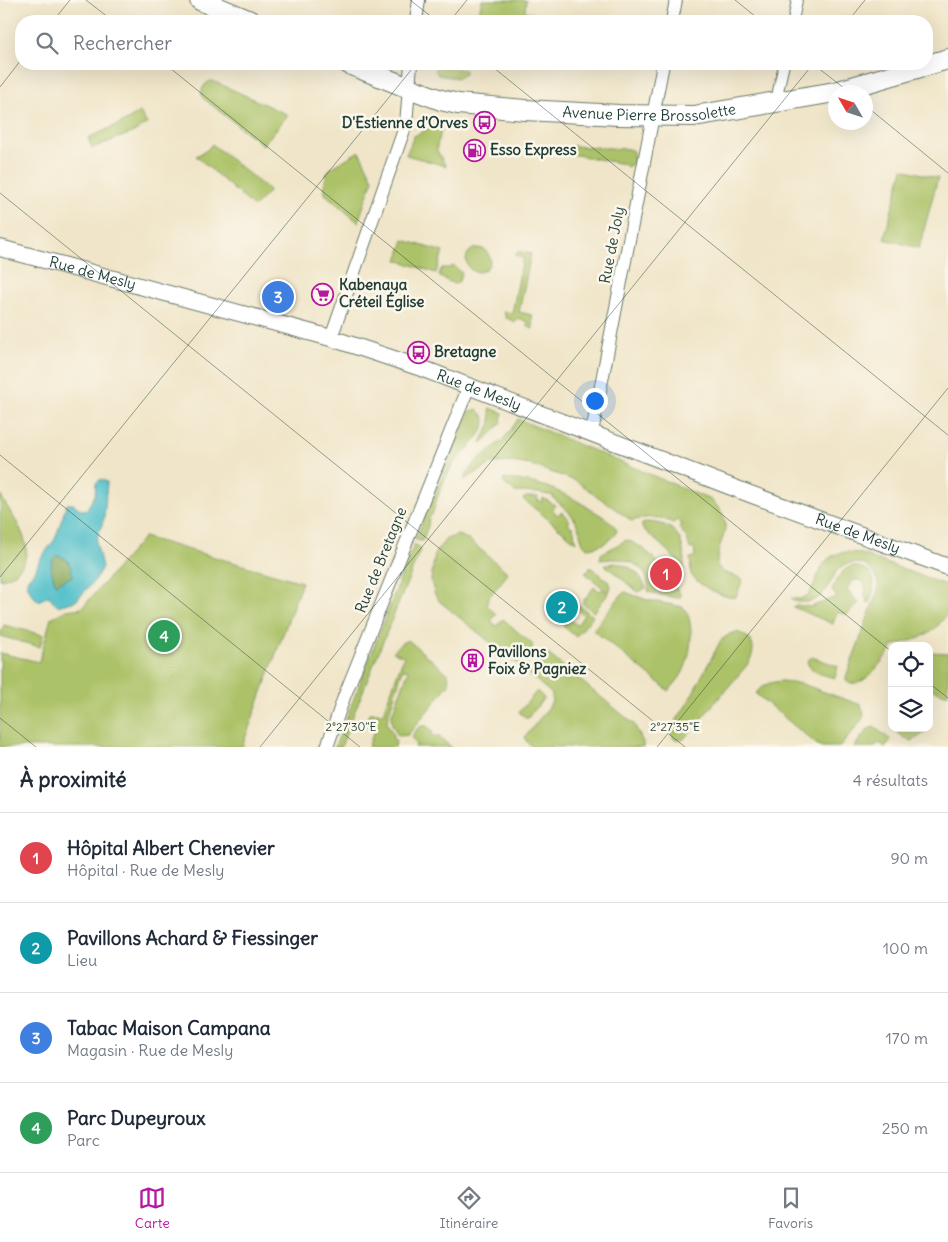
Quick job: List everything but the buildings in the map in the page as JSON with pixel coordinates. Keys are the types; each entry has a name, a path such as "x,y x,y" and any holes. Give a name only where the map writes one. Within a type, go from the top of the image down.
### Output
{"main road":[{"path":"200,0 236,15"},
{"name":"Avenue Pierre Brossolette","path":"933,63 948,59"},
{"name":"Avenue Pierre Brossolette","path":"365,70 441,100 472,106 654,116 704,115 800,99 835,92 910,70"}],"street":[{"path":"417,15 419,0"},
{"path":"673,15 676,0"},
{"path":"794,15 797,0"},
{"path":"331,338 406,124 411,70"},
{"name":"Rue de Joly","path":"592,432 663,70"},
{"path":"778,91 783,70"},
{"name":"Rue de Mesly","path":"0,248 331,338 421,368 750,494 948,567"},
{"name":"Rue de Bretagne","path":"327,747 344,697 469,386"}],"green space":[{"path":"482,0 526,0 525,11 534,14 534,15 478,15"},
{"path":"435,70 465,70 465,74 458,78 438,75"},
{"path":"211,81 288,115 263,145 203,98 203,88"},
{"path":"140,112 147,124 132,133 92,148 88,138 126,121"},
{"path":"432,127 442,128 437,151 446,166 406,155 414,136"},
{"path":"212,144 270,191 254,207 196,156 207,150"},
{"path":"572,146 628,149 633,151 634,163 627,167 624,164 571,154"},
{"path":"359,151 373,179 358,222 325,194 325,184 328,171 331,168"},
{"path":"903,169 938,178 919,248 884,239"},
{"path":"404,240 443,252 436,273 397,260"},
{"path":"478,248 483,249 489,255 489,265 483,271 478,272 473,271 467,265 466,260 467,255 473,249"},
{"path":"519,251 531,254 519,312 532,315 533,329 527,326 528,322 518,318 516,322 506,318 503,311 512,313 523,258 515,255"},
{"path":"453,266 462,273 458,283 454,284 440,277 439,274 442,268"},
{"path":"490,408 503,413 502,422 482,443 491,423"},
{"path":"477,409 484,417 484,427 477,439 449,471 432,515 429,517 428,526 422,541 415,540 469,412"},
{"path":"518,419 711,500 724,517 725,524 717,565 723,572 743,579 736,597 718,594 694,578 691,574 690,558 695,557 694,548 690,549 687,538 679,528 682,524 677,520 673,523 658,518 643,518 632,521 576,481 531,465 511,462 493,463 464,480 476,462 504,439"},
{"path":"504,479 529,482 562,493 604,517 617,531 604,543 587,548 582,541 578,526 573,518 553,498 554,496 540,493 514,492 503,482"},
{"path":"0,494 22,532 26,552 24,562 17,571 0,579"},
{"path":"525,497 538,497 537,500 542,502 543,498 555,505 552,509 558,515 562,512 570,521 568,523 573,527 576,542 523,499"},
{"path":"647,522 666,526 678,536 683,551 684,570 670,553 642,528 642,524"},
{"path":"458,535 468,539 507,572 507,575 489,597 487,605 496,614 491,621 497,626 503,619 532,644 533,649 522,663 516,663 439,601 434,593 431,580 435,553 446,539"},
{"path":"144,537 302,582 242,747 0,747 0,653 39,662 51,618 66,610 82,608"},
{"path":"626,540 643,549 657,562 675,586 680,597 676,598 648,592 647,578 639,567 633,563 620,559 600,560 601,554"},
{"path":"414,544 421,548 352,718 349,719 348,728 341,747 335,747"},
{"path":"846,552 859,553 948,586 948,613 936,628 920,638 906,642 888,642 888,654 871,674 859,682 852,683 846,681 846,677 878,590 878,582 875,575 864,564 845,564 835,573 824,592 815,600 796,602 791,598 800,599 807,596 825,562 837,554"},
{"path":"58,556 69,563 73,576 56,584 51,564"},
{"path":"615,563 626,566 634,571 641,578 646,588 638,592 605,565"},
{"path":"852,566 866,570 873,578 874,583 869,603 864,593 866,591 865,585 860,580 853,580 847,590 859,603 847,615 837,612 833,624 793,607 796,605 810,607 837,597 832,590 839,576"},
{"path":"591,567 609,582 611,586 609,593 585,573"},
{"path":"594,587 599,591 602,589 608,594 594,612 582,603"},
{"path":"625,592 647,600 683,607 687,613 691,630 688,657 682,675 669,691 593,630"},
{"path":"579,605 593,616 576,637 563,626 568,619 577,625 584,615 577,609"},
{"path":"4,625 43,635 40,647 0,636"},
{"path":"737,632 751,641 753,650 750,660 683,740 674,739 671,729 687,704 721,640"},
{"path":"408,640 448,674 449,684 408,735 398,736 392,724 391,716 409,670 403,669 387,723 394,736 392,737 396,740 395,747 368,747 376,726 365,725 369,713 383,713 404,656 393,652 401,643"},
{"path":"933,652 948,653 948,695 933,689"},
{"path":"548,654 634,724 643,742 643,747 533,747 526,741 525,737 552,701 552,694 530,675 530,671 542,655"},
{"path":"812,657 838,666 835,678 814,671 807,661"},
{"path":"782,681 802,684 861,705 864,714 862,720 840,747 820,747 756,694 764,686"},
{"path":"537,691 544,698 527,719 519,712"},
{"path":"422,726 427,726 433,732 431,734 435,737 437,735 451,747 415,747 416,744 411,737"},
{"path":"874,727 891,740 885,747 879,743 875,747 854,747 868,729"},
{"path":"897,732 926,732 912,741 907,740"}],"water":[{"path":"101,479 107,482 104,519 96,541 102,567 95,580 76,601 57,606 49,596 38,601 32,595 27,580 55,539 67,504 73,504 82,510 87,509 95,495 96,483","holes":["55,556 66,559 73,576 56,584 51,566"]}],"place":[{"name":"D'Estienne d'Orves","path":"484,123"},
{"name":"Esso Express","path":"474,150"},
{"name":"Kabenaya Créteil Église","path":"323,294"},
{"name":"Tabac Maison Campana","path":"278,297"},
{"name":"Bretagne","path":"418,352"},
{"name":"Hôpital Albert Chenevier","path":"666,574"},
{"name":"Pavillons Achard & Fiessinger","path":"562,607"},
{"name":"Parc Dupeyroux","path":"164,636"},
{"name":"Pavillons Foix & Pagniez","path":"472,661"}]}
